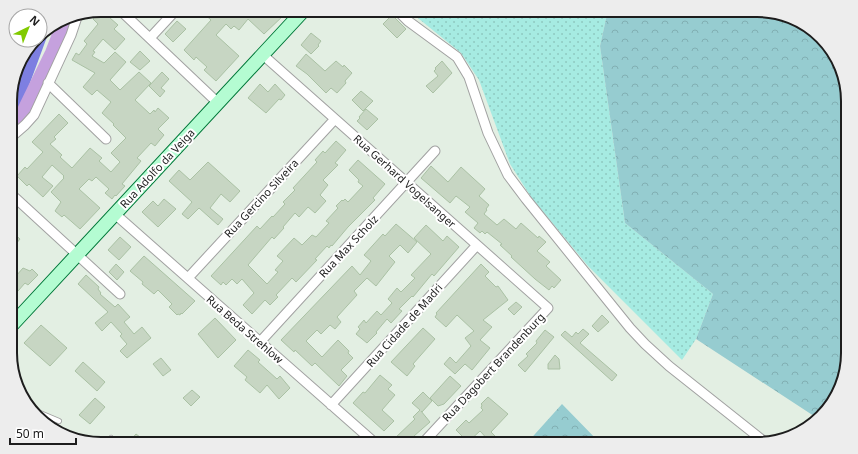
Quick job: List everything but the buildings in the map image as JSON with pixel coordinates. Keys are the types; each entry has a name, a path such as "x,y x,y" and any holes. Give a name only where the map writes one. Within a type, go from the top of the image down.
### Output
{"street":[{"path":"128,17 218,102"},
{"path":"150,38 170,17"},
{"name":"Rua Adolfo da Veiga","path":"17,319 298,17"},
{"path":"404,17 457,57 468,77 488,133 508,175 630,328 644,344 669,366 758,437"},
{"path":"17,132 34,115 71,35 76,21"},
{"name":"Rua Gerhard Vogelsanger","path":"263,55 548,308"},
{"path":"48,83 106,139"},
{"name":"Rua Gercino Silveira","path":"188,278 335,119"},
{"name":"Rua Max Scholz","path":"260,342 435,151"},
{"path":"17,199 120,294"},
{"name":"Rua Beda Strehlow","path":"115,214 368,437"},
{"name":"Rua Cidade de Madri","path":"332,405 477,246"},
{"name":"Rua Dagobert Brandenburg","path":"428,437 548,308"}],"lane":[{"path":"45,415 58,421"}],"shaded area":[{"path":"417,17 606,17 600,46 625,223 713,294 696,339 682,360 588,266 531,197 510,164 479,80 461,53"},
{"path":"36,48 43,48 17,118 17,96 20,79 23,69 31,54"}],"green space":[{"path":"606,17 762,17 784,21 804,31 824,50 830,59 838,79 841,101 841,353 835,385 827,400 813,415 696,339 713,294 625,223 600,46"},
{"path":"562,404 594,437 532,437"}],"waterway":[{"path":"17,123 20,121 53,53 64,26"}]}
